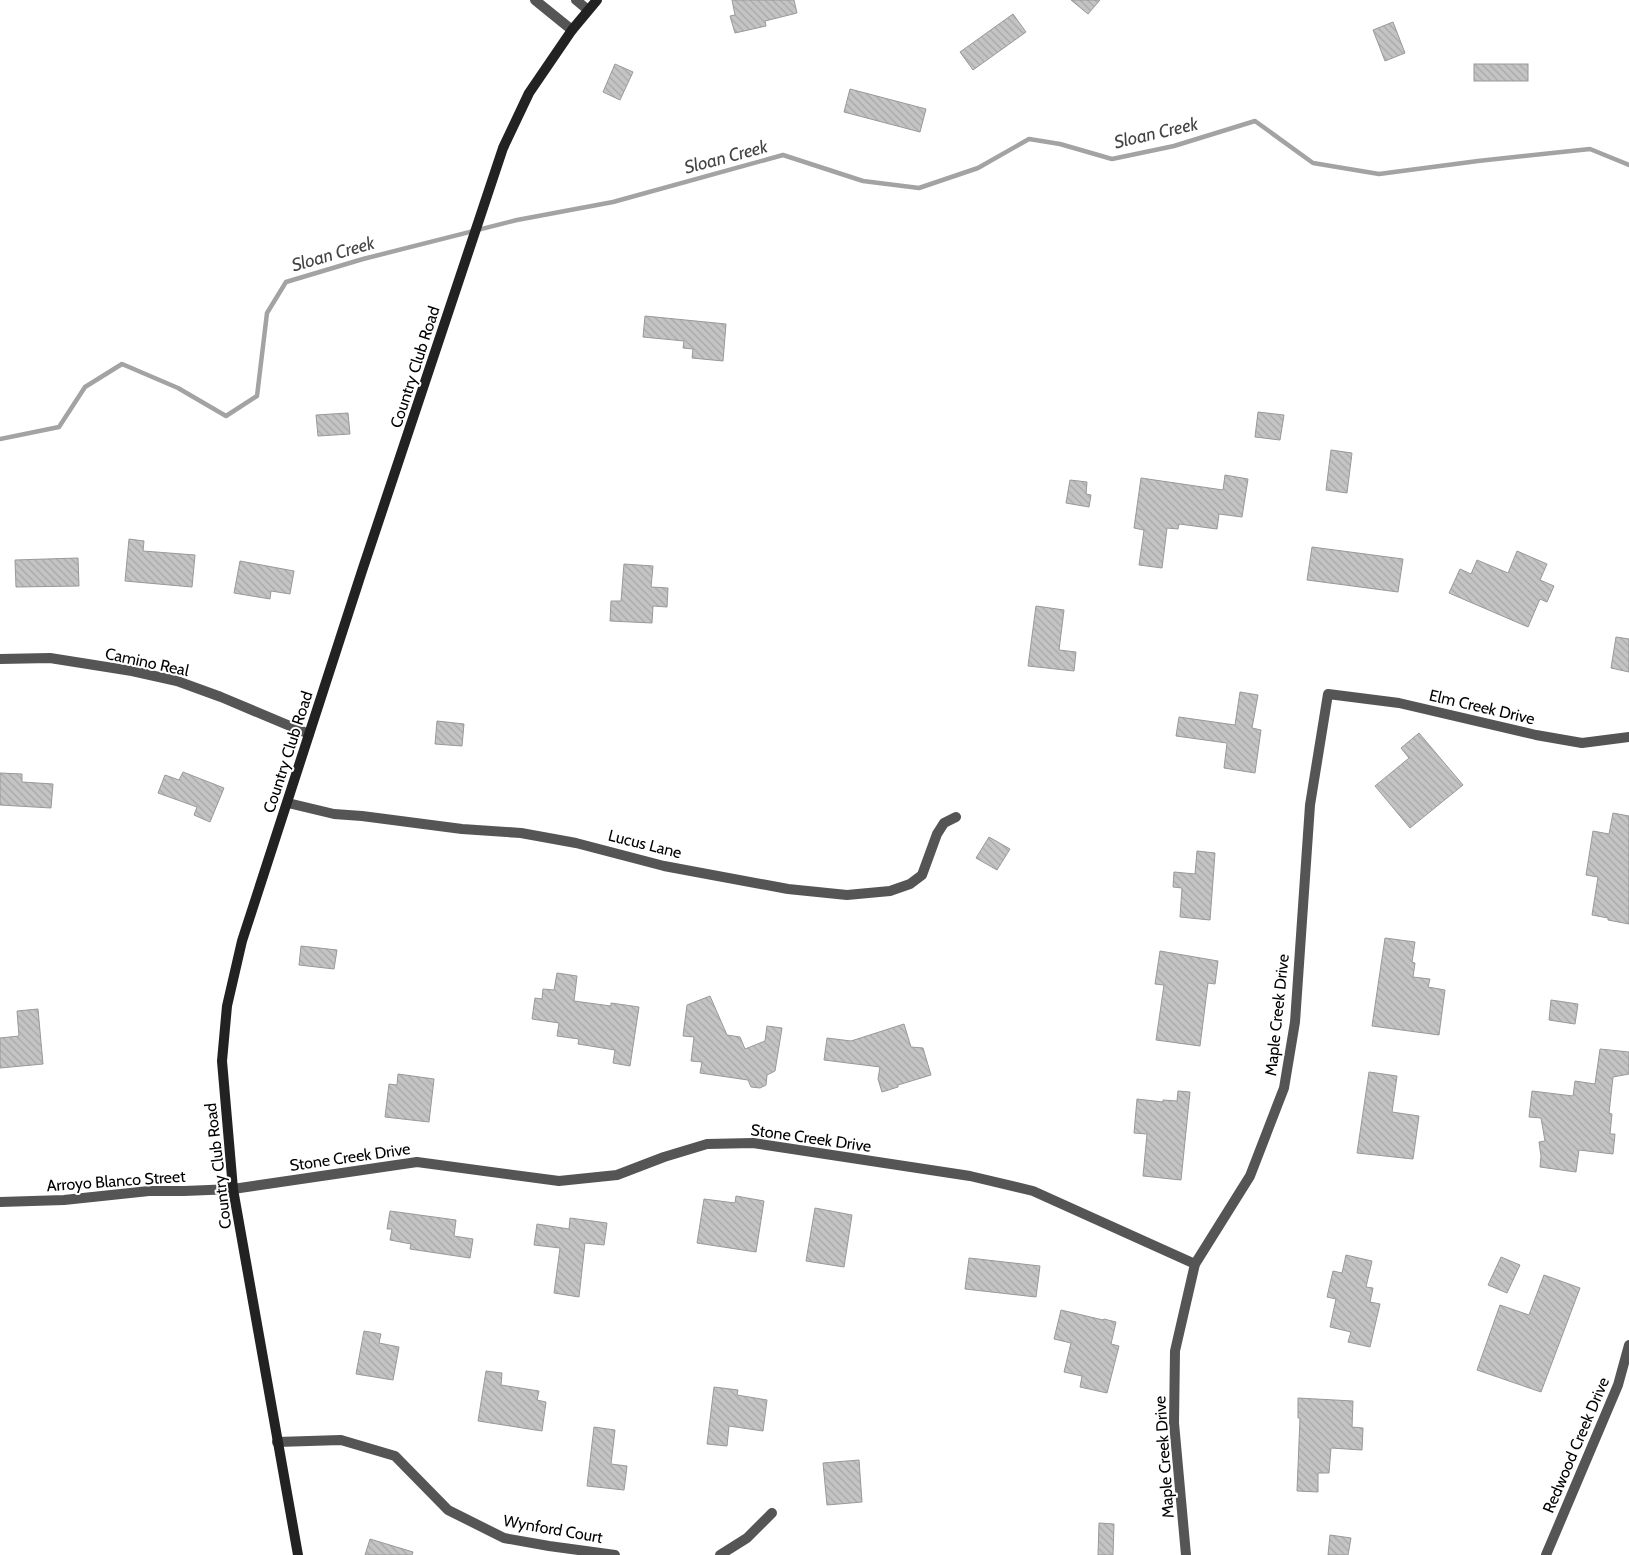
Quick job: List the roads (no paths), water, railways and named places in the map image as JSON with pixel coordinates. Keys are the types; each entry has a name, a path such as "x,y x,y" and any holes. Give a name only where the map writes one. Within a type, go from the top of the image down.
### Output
{"main road":[{"name":"Country Club Road","path":"298,1555 233,1189 222,1061 227,1006 242,941 488,190 504,148 529,93 572,30 597,0"}],"street":[{"path":"535,0 572,30"},
{"path":"576,0 588,10"},
{"name":"Camino Real","path":"0,659 50,658 132,671 177,681 221,697 309,734"},
{"name":"Elm Creek Drive","path":"1328,694 1399,703 1536,735 1582,743 1629,737"},
{"name":"Maple Creek Drive","path":"1186,1555 1174,1423 1176,1351 1196,1264 1250,1176 1284,1088 1295,1022 1310,805 1328,694"},
{"name":"Lucus Lane","path":"288,803 334,814 530,835 576,843 664,866 788,889 847,895 890,891 910,884 922,875 937,834 944,823 956,817"},
{"name":"Stone Creek Drive","path":"233,1189 418,1162 559,1181 618,1175 664,1157 707,1144 754,1142 970,1176 1033,1191 1196,1264"},
{"name":"Arroyo Blanco Street","path":"0,1202 64,1200 148,1191 233,1189"},
{"name":"Redwood Creek Drive","path":"1546,1555 1618,1385 1629,1345"},
{"name":"Wynford Court","path":"277,1442 341,1440 395,1456 448,1510 504,1538 615,1555"},
{"path":"720,1555 747,1538 772,1513"}],"waterway":[{"name":"Sloan Creek","path":"0,439 59,427 85,387 122,364 178,388 226,416 257,396 267,313 286,282 363,259 517,220 613,202 783,155 863,181 919,188 978,168 1029,139 1060,144 1112,159 1174,146 1255,121 1313,163 1379,174 1590,149 1629,165"}]}
